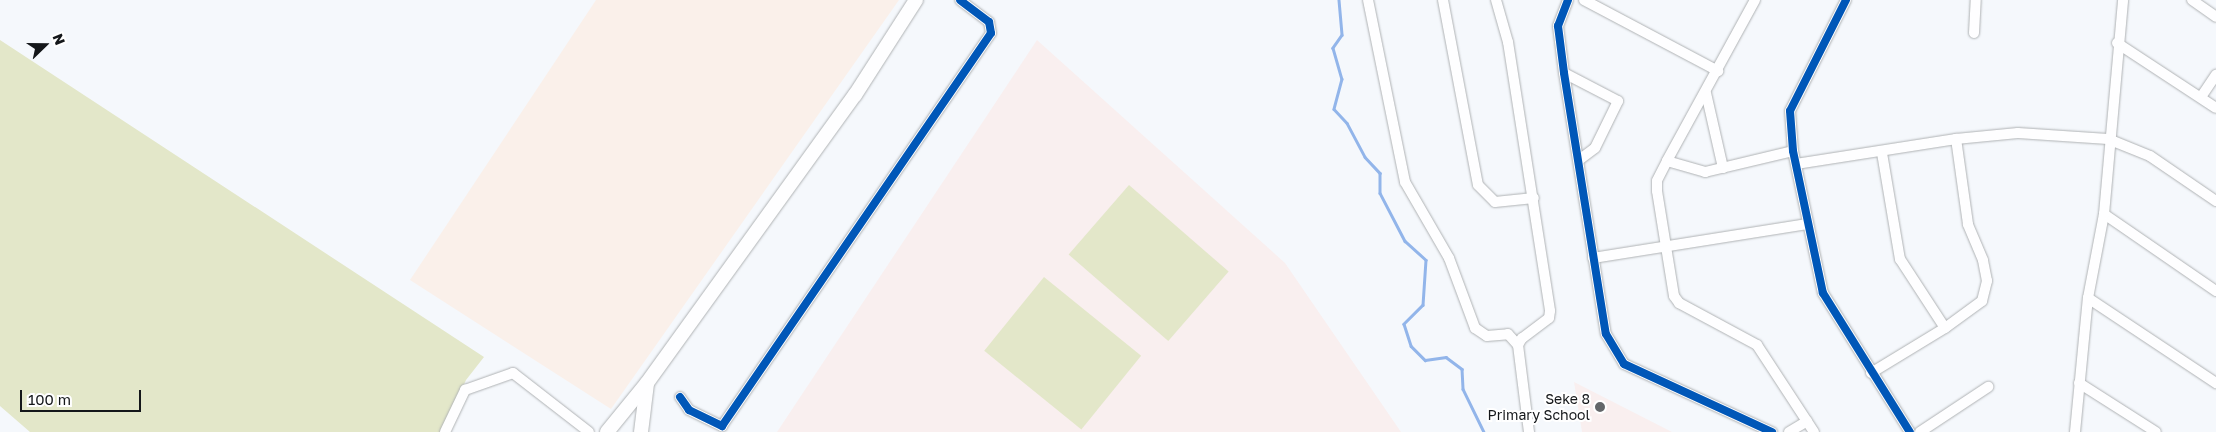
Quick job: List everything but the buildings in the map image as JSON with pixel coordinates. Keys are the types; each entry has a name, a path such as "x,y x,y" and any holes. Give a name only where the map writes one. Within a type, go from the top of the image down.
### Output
{"main road":[{"path":"607,432 647,383 855,95 916,0"},
{"path":"641,432 647,383"}],"street":[{"path":"680,396 689,410 722,426 991,33 989,22 960,0"},
{"path":"1368,0 1405,182 1449,258 1475,328 1487,336 1508,334 1518,345 1529,432"},
{"path":"1443,0 1478,185 1495,202 1534,198"},
{"path":"1496,0 1508,42 1534,198 1550,311 1549,318 1522,338 1518,345"},
{"path":"1568,0 1558,26 1606,334 1624,364 1772,432"},
{"path":"1584,0 1718,71"},
{"path":"1846,0 1790,111 1793,151 1823,293 1871,373 1910,432"},
{"path":"1974,34 1976,0"},
{"path":"2075,432 2078,382 2088,298 2104,214 2108,139 2123,0"},
{"path":"2192,0 2216,17"},
{"path":"1751,1 1718,71 1666,161 1658,180 1657,190 1674,296 1679,303 1757,345 1814,432"},
{"path":"2117,43 2216,108"},
{"path":"1564,73 1618,101 1594,148 1579,160"},
{"path":"2201,97 2216,75"},
{"path":"1706,93 1722,168"},
{"path":"1796,164 1882,153 1956,139 2018,133 2108,139 2150,156 2216,201"},
{"path":"1871,373 1945,328 1982,301 1987,281 1983,260 1968,224 1956,139"},
{"path":"1666,161 1705,172 1793,151"},
{"path":"1882,153 1900,259 1945,328"},
{"path":"2104,214 2216,291"},
{"path":"1593,258 1667,248 1807,224"},
{"path":"2088,298 2216,383"},
{"path":"445,432 465,390 514,373 589,432"},
{"path":"2078,382 2156,432"},
{"path":"1920,432 1988,387"},
{"path":"1789,432 1807,421"}],"shaded area":[{"path":"596,0 899,0 611,409 410,280"},
{"path":"1037,40 1285,263 1401,432 777,432"},
{"name":"Seke 8 Primary School","path":"1574,382 1672,432 1582,432"}],"green space":[{"path":"0,40 484,357 466,380 443,432 30,432 0,406"},
{"path":"1129,185 1229,272 1168,341 1069,254"},
{"path":"1044,277 1141,356 1081,429 984,351"}],"waterway":[{"path":"1339,0 1342,35 1333,48 1342,79 1334,109 1347,123 1365,157 1380,173 1380,193 1405,241 1426,260 1423,305 1404,324 1411,346 1425,360 1446,357 1462,369 1463,389 1484,432"}],"cycle path":[{"path":"680,397 689,410 722,426 991,33 989,22 960,0"},
{"path":"1568,0 1558,26 1606,334 1624,364 1772,432"},
{"path":"1846,0 1790,111 1793,151 1823,293 1910,432"}],"place":[{"name":"Seke 8 Primary School","path":"1600,407"}]}
